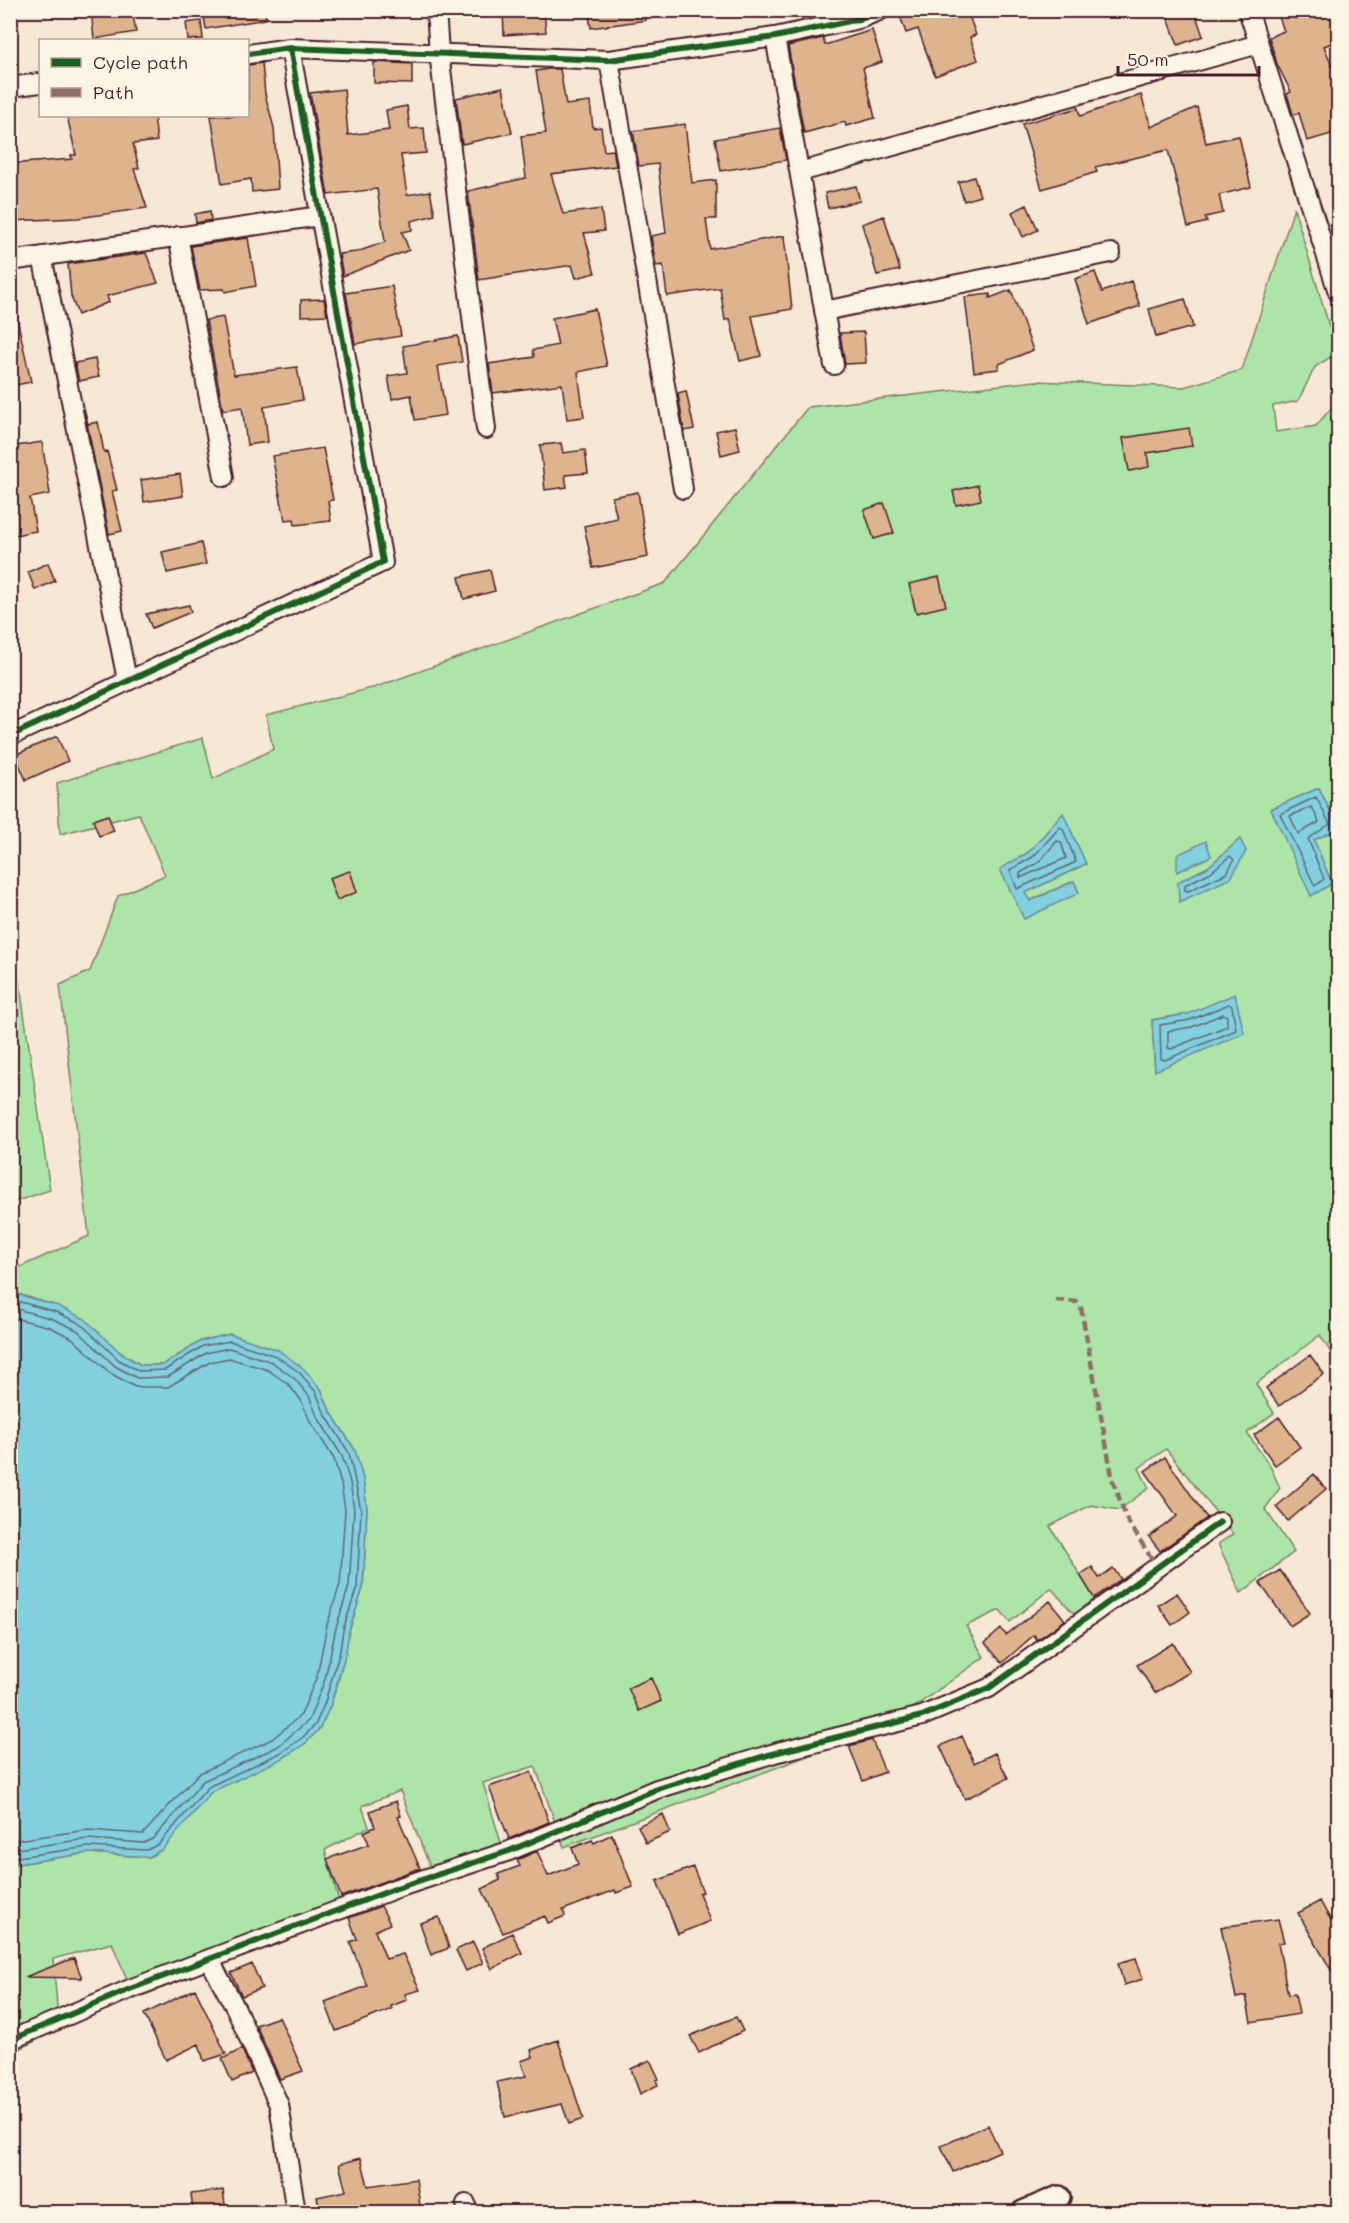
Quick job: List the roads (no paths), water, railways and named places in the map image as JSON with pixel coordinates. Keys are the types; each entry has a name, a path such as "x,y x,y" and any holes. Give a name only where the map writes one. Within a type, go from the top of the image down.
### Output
{"street":[{"path":"436,10 439,53 486,429"},
{"path":"249,54 290,48 609,60 776,37 859,19 881,10"},
{"path":"1248,10 1338,292"},
{"path":"776,37 834,365"},
{"path":"800,172 1259,44"},
{"path":"10,736 383,562 290,48"},
{"path":"609,60 683,489"},
{"path":"10,87 39,83"},
{"path":"10,261 320,216"},
{"path":"178,236 224,477"},
{"path":"824,310 1111,253"},
{"path":"42,256 127,680"},
{"path":"10,2040 130,1989 209,1959 397,1888 509,1851 657,1789 778,1752 922,1716 989,1688 1220,1522"},
{"path":"209,1959 236,2009 279,2105 296,2212"},
{"path":"1023,2212 1059,2197"}],"water":[{"path":"1319,788 1338,829 1314,840 1332,884 1311,896 1271,809"},
{"path":"1063,813 1086,864 1025,893 1030,901 1074,881 1079,893 1024,919 1000,869 1029,852"},
{"path":"1240,839 1246,851 1231,878 1179,902 1178,882 1208,867"},
{"path":"1206,841 1211,856 1177,872 1177,855"},
{"path":"1235,994 1244,1033 1155,1071 1152,1020 1188,1014"},
{"path":"10,1292 58,1306 85,1319 123,1355 141,1365 163,1365 201,1341 230,1334 278,1350 303,1368 321,1389 329,1409 355,1450 363,1479 367,1509 363,1588 349,1631 346,1652 330,1707 320,1728 306,1743 283,1758 211,1792 163,1849 149,1857 88,1853 11,1865"}],"waterway":[{"path":"1332,884 1338,880"}]}
